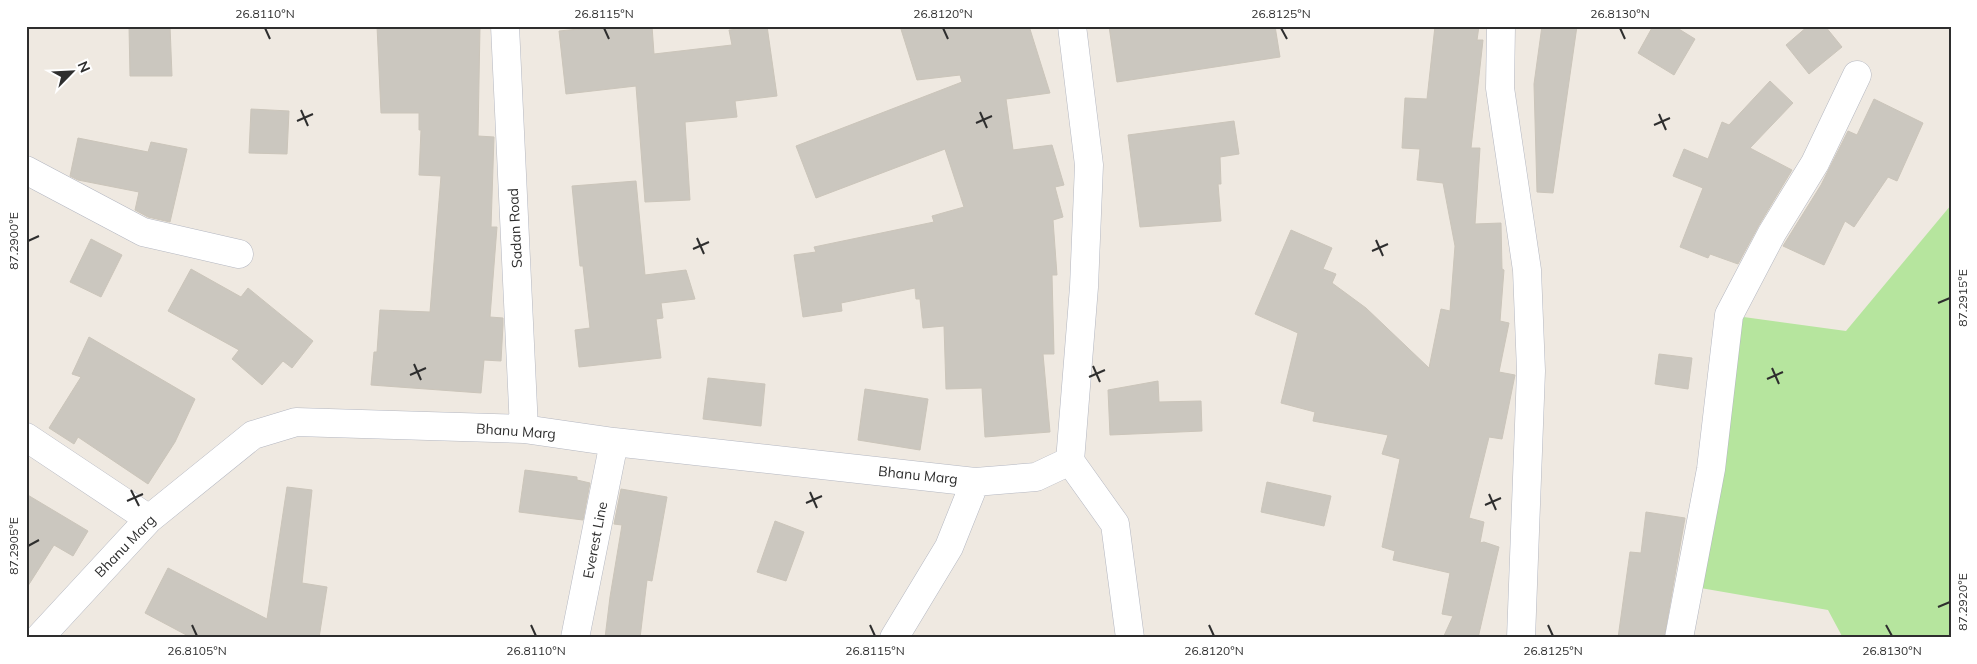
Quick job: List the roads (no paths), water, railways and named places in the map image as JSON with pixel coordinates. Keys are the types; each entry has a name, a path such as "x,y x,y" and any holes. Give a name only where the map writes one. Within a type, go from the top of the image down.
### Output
{"street":[{"name":"Sadan Road","path":"505,26 524,429"},
{"path":"1072,26 1089,165 1084,288 1070,461 1115,524 1130,638"},
{"path":"1501,26 1500,88 1527,270 1531,371 1521,638"},
{"path":"1680,638 1711,469 1729,315 1772,233 1815,163 1857,76"},
{"path":"26,170 143,232 239,254"},
{"name":"Bhanu Marg","path":"39,638 149,519 253,435 296,422 524,429 614,442 974,482 1036,477 1070,461"},
{"path":"26,437 149,519"},
{"name":"Everest Line","path":"575,638 614,442"},
{"path":"894,638 949,547 974,482"}]}
